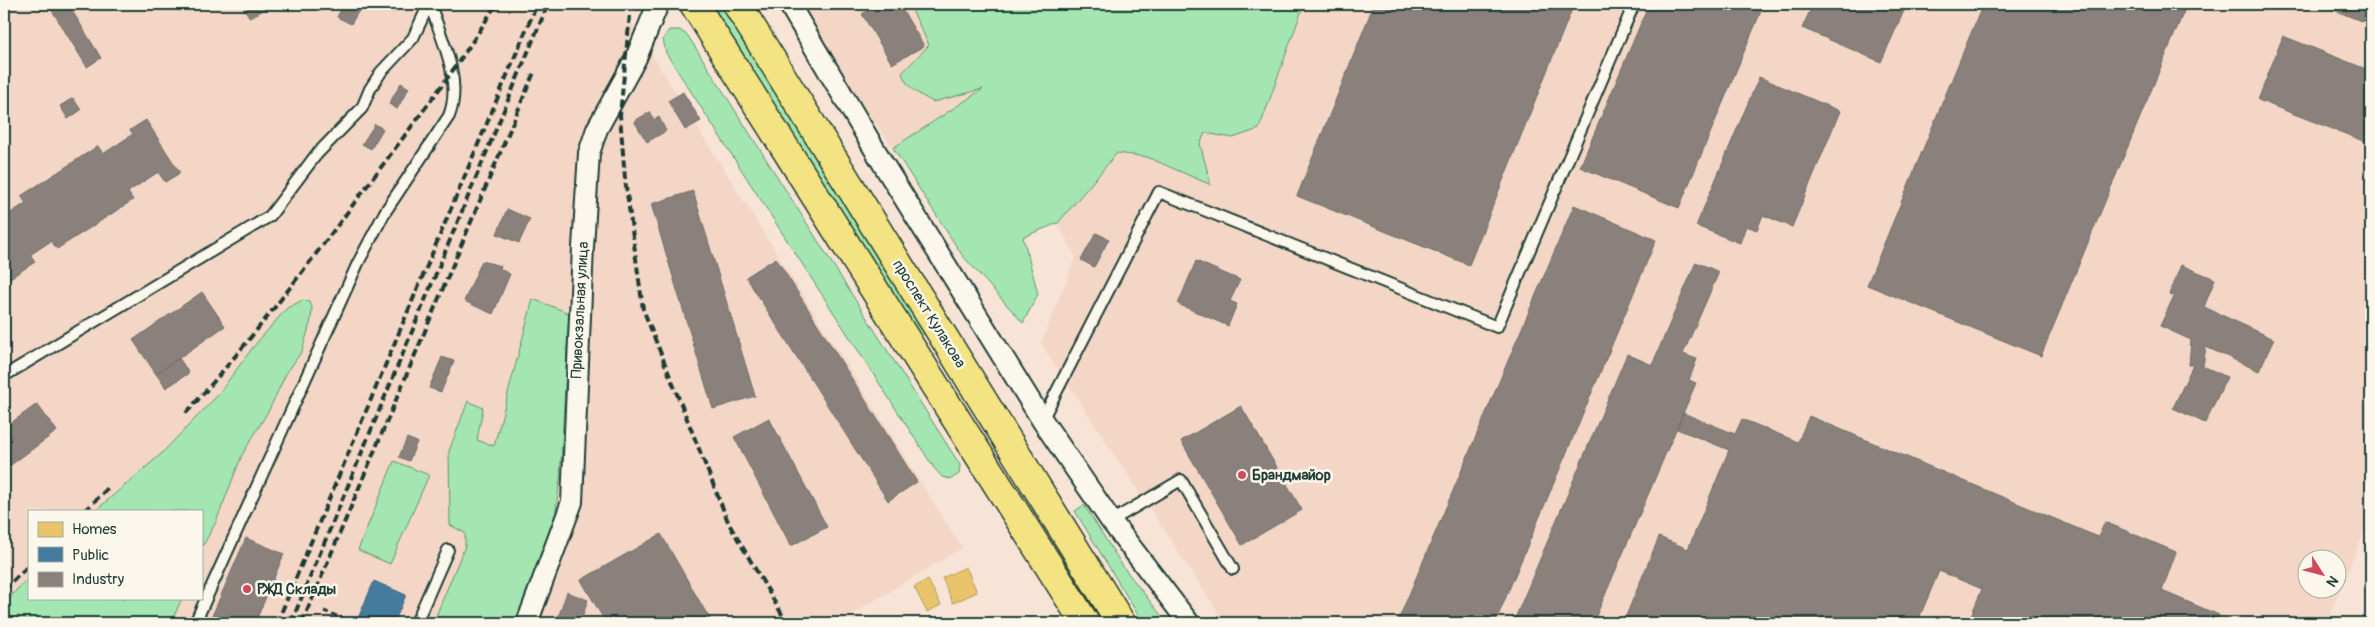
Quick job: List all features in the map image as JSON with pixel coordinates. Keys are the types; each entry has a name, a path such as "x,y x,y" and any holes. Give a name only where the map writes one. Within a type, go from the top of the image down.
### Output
{"main road":[{"name":"проспект Кулакова","path":"737,4 1121,623"},
{"path":"699,12 1085,623"}],"street":[{"name":"Привокзальная улица","path":"527,623 572,502 589,153 596,129 636,58 658,4"},
{"path":"789,4 885,167 1042,420 1111,521 1190,623"}],"lane":[{"path":"4,376 270,216 316,155 362,108 370,89 381,72 413,38 429,4"},
{"path":"196,623 358,263 385,212 444,124 454,103 455,89 452,71 429,4"},
{"path":"1042,420 1159,192 1497,326 1634,4"},
{"path":"1111,521 1181,480 1233,569"},
{"path":"416,623 448,550"}],"path":[{"path":"324,611 354,623"}],"shaded area":[{"path":"4,4 620,4 962,548 837,623 4,623"},
{"path":"789,4 2371,4 2371,516 2348,571 2348,550 2298,550 2298,600 2336,600 2326,623 1225,623 1041,343 1076,257 985,88 893,148"}],"green space":[{"path":"712,4 723,4 927,332 919,337"},
{"path":"909,4 1304,4 1259,129 1233,138 1205,133 1200,144 1211,185 1147,157 1117,153 1058,223 1023,237 1038,294 1023,323 962,255 893,148 983,89 933,102 910,87 902,73 929,45"},
{"path":"669,30 680,30 688,36 960,465 959,474 951,479 942,477 934,468 666,53 663,39"},
{"path":"533,299 569,313 560,479 554,524 516,623 433,623 465,546 465,533 450,525 449,451 468,401 483,408 477,440 494,446"},
{"path":"303,300 309,302 312,307 311,320 302,351 286,374 269,410 242,455 216,522 202,547 202,510 96,510 160,455 217,396 253,347 287,308"},
{"path":"394,461 429,475 390,564 358,550"},
{"path":"1084,505 1124,568 1167,623 1143,623 1075,511"},
{"path":"28,579 28,600 181,600 171,623 4,623 4,616 10,598"}],"building: Homes":[{"path":"966,567 977,592 953,603 942,578"},
{"path":"928,580 941,605 927,612 914,587"},
{"path":"963,619 964,623 944,623"}],"building: Public":[{"path":"374,581 406,595 394,623 356,623"}],"building: Industry":[{"path":"48,4 68,4 101,58 87,67"},
{"path":"256,4 262,4 265,9 250,18 245,10"},
{"path":"344,4 356,4 361,7 351,24 337,17"},
{"path":"379,4 399,4 395,12"},
{"path":"879,4 899,4 924,46 892,64 862,14"},
{"path":"1374,4 1574,4 1469,265 1297,196"},
{"path":"1649,4 1764,4 1679,208 1580,167"},
{"path":"1813,4 1907,4 1881,62 1802,28"},
{"path":"1983,4 2187,4 2041,356 1867,285"},
{"path":"2319,4 2371,4 2371,25"},
{"path":"2283,36 2371,71 2371,144 2258,100"},
{"path":"1759,77 1840,111 1792,227 1763,215 1757,230 1746,226 1740,243 1696,226"},
{"path":"401,83 409,88 397,109 389,104"},
{"path":"683,92 701,121 685,130 668,101"},
{"path":"73,98 81,110 68,119 60,106"},
{"path":"650,112 654,120 659,117 666,131 647,142 634,121"},
{"path":"146,120 180,173 165,182 158,172 128,192 133,200 57,249 51,241 30,255 35,262 4,282 4,212 6,216 26,203 21,196 98,146 103,154 133,134 130,130"},
{"path":"375,124 383,129 371,149 362,144"},
{"path":"693,191 755,396 713,409 651,204"},
{"path":"1574,205 1656,240 1495,623 1397,623"},
{"path":"507,209 530,219 519,243 497,234"},
{"path":"1096,233 1109,239 1094,267 1081,260"},
{"path":"776,258 917,482 888,501 746,277"},
{"path":"482,261 501,266 500,269 510,274 493,314 464,301"},
{"path":"1196,261 1240,280 1230,301 1237,304 1228,326 1178,304"},
{"path":"1696,262 1719,272 1683,354 1697,359 1689,380 1696,383 1593,623 1513,623 1627,354 1652,365"},
{"path":"2181,265 2215,279 2204,307 2274,339 2259,371 2206,347 2203,366 2227,377 2205,423 2173,408 2193,365 2189,365 2191,340 2160,326 2174,296 2169,294"},
{"path":"202,292 225,326 156,374 133,340"},
{"path":"442,357 454,361 441,392 429,388"},
{"path":"179,358 189,373 166,388 156,374"},
{"path":"37,404 57,431 4,470 4,428"},
{"name":"Брандмайор","path":"1241,406 1302,510 1242,545 1181,441"},
{"path":"1683,413 1735,434 1742,419 1798,442 1809,416 2098,537 2105,522 2176,552 2162,591 2219,615 2215,623 1968,623 1982,589 1939,571 1917,623 1623,623 1659,537 1688,549 1729,450 1677,429"},
{"path":"769,418 827,527 791,546 734,437"},
{"path":"407,438 417,442 409,461 399,457"},
{"path":"661,534 712,623 606,623 581,580"},
{"name":"РЖД Склады","path":"246,538 284,554 255,623 209,623"},
{"path":"567,592 588,600 580,623 556,623"}],"railway":[{"path":"186,413 259,327 328,238 452,71 496,4"},
{"path":"277,623 537,4"},
{"path":"291,623 548,4"},
{"path":"631,4 620,115 625,179 643,309 729,524 787,623"},
{"path":"302,623 535,70"},
{"path":"86,510 110,486"},
{"path":"4,590 28,566"}],"place":[{"name":"Брандмайор","path":"1242,475"},
{"name":"РЖД Склады","path":"247,589"}]}
